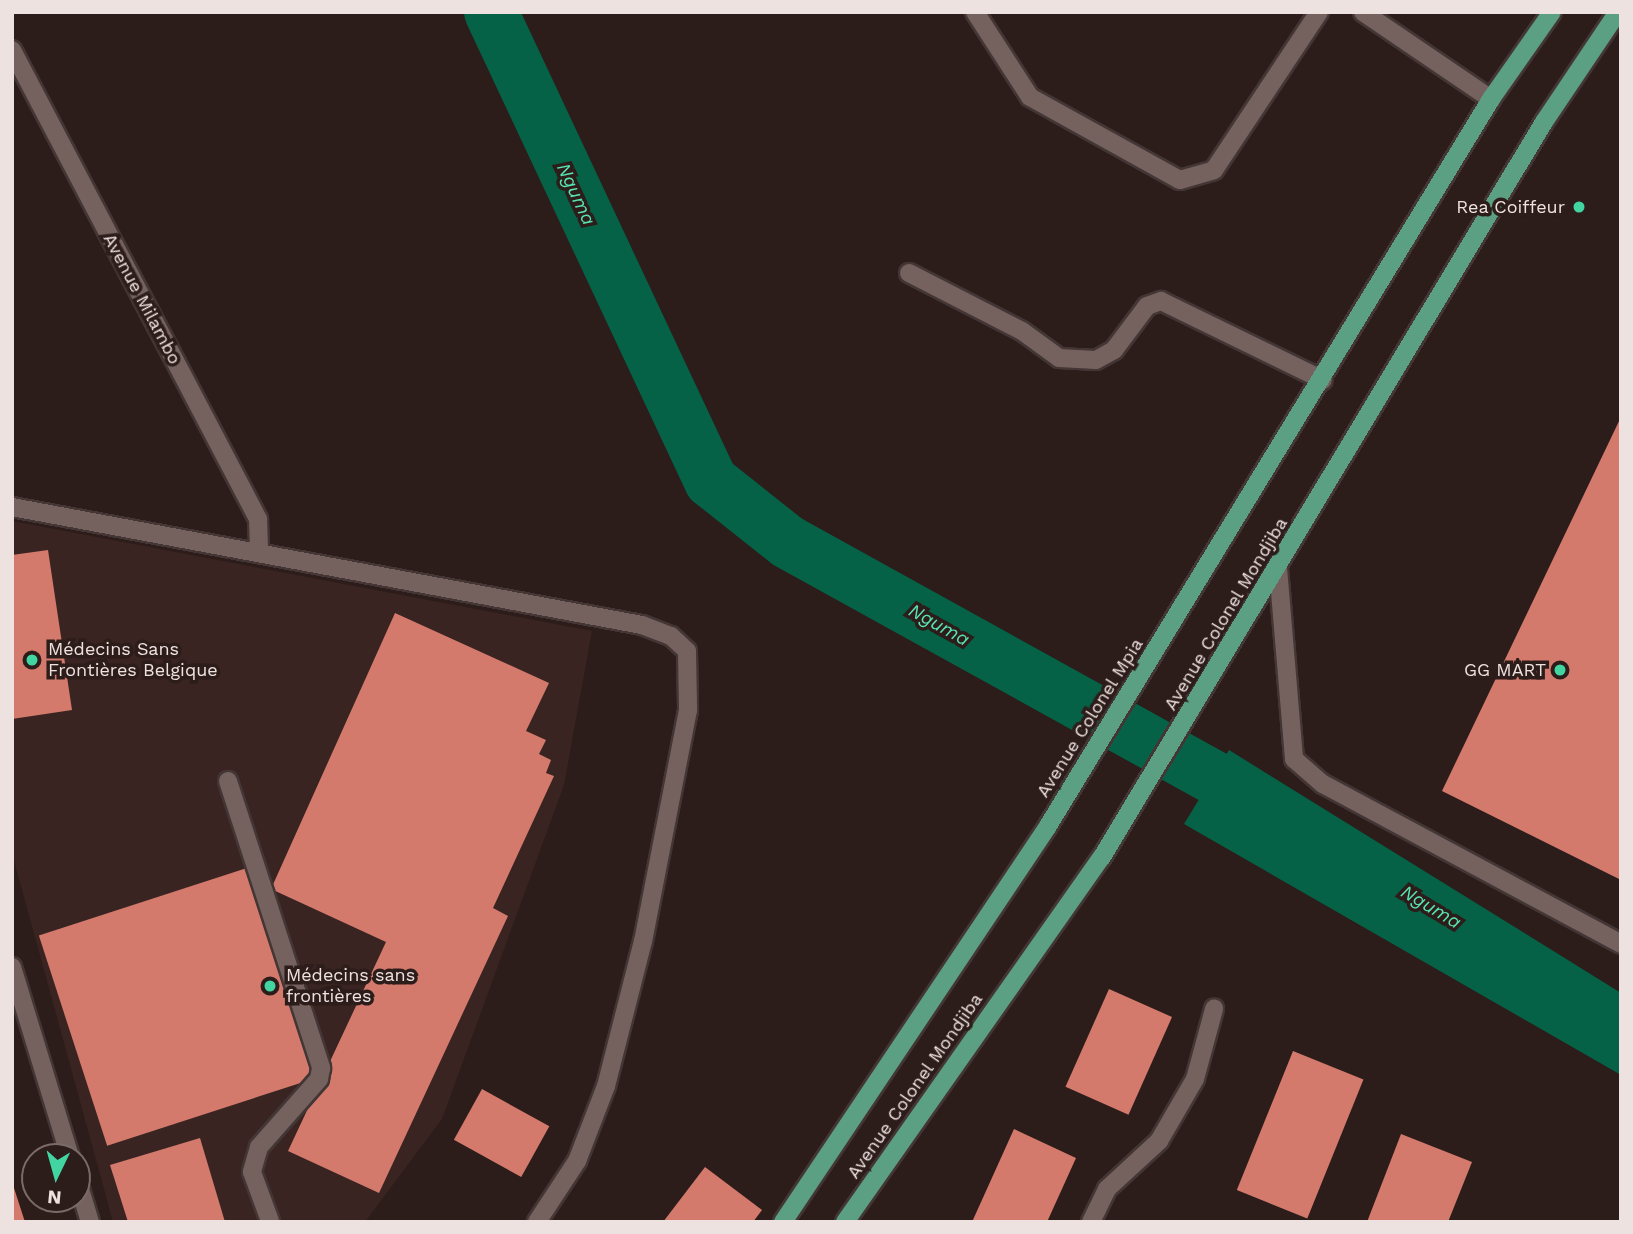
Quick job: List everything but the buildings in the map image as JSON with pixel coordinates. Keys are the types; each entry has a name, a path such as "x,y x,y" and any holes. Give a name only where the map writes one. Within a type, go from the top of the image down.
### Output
{"main road":[{"path":"1323,380 1491,99 1552,12"},
{"name":"Avenue Colonel Mondjiba","path":"845,1222 1102,857 1225,661 1544,122 1618,12"},
{"name":"Avenue Colonel Mpia","path":"1048,826 1323,380"},
{"name":"Avenue Colonel Mondjiba","path":"782,1222 1048,826"}],"street":[{"path":"975,12 1030,97 1180,180 1214,170 1319,12"},
{"path":"1363,12 1491,99"},
{"name":"Avenue Milambo","path":"12,50 258,519 259,550"},
{"path":"909,273 1022,331 1059,358 1096,360 1114,350 1147,306 1161,300 1323,380"},
{"path":"12,506 259,550 642,625 671,636 687,651 688,710 643,941 606,1086 577,1161 537,1222"},
{"path":"1278,568 1294,759 1322,784 1621,944"},
{"path":"228,781 321,1068 319,1079 259,1147 252,1172 270,1221"},
{"path":"12,967 16,996 65,1143"},
{"path":"1091,1222 1107,1189 1159,1141 1195,1080 1214,1009"}],"shaded area":[{"name":"Médecins sans frontières","path":"12,521 592,631 564,785 442,1119 365,1222 113,1222 12,853"}],"water":[{"path":"1229,750 1621,993 1621,1075 1184,824"}],"waterway":[{"name":"Nguma","path":"491,12 711,481 788,542 1276,812"}],"place":[{"name":"Rea Coiffeur","path":"1579,207"},
{"name":"Médecins Sans Frontières Belgique","path":"32,660"},
{"name":"GG MART","path":"1560,670"},
{"name":"Médecins sans frontières","path":"270,986"}]}
